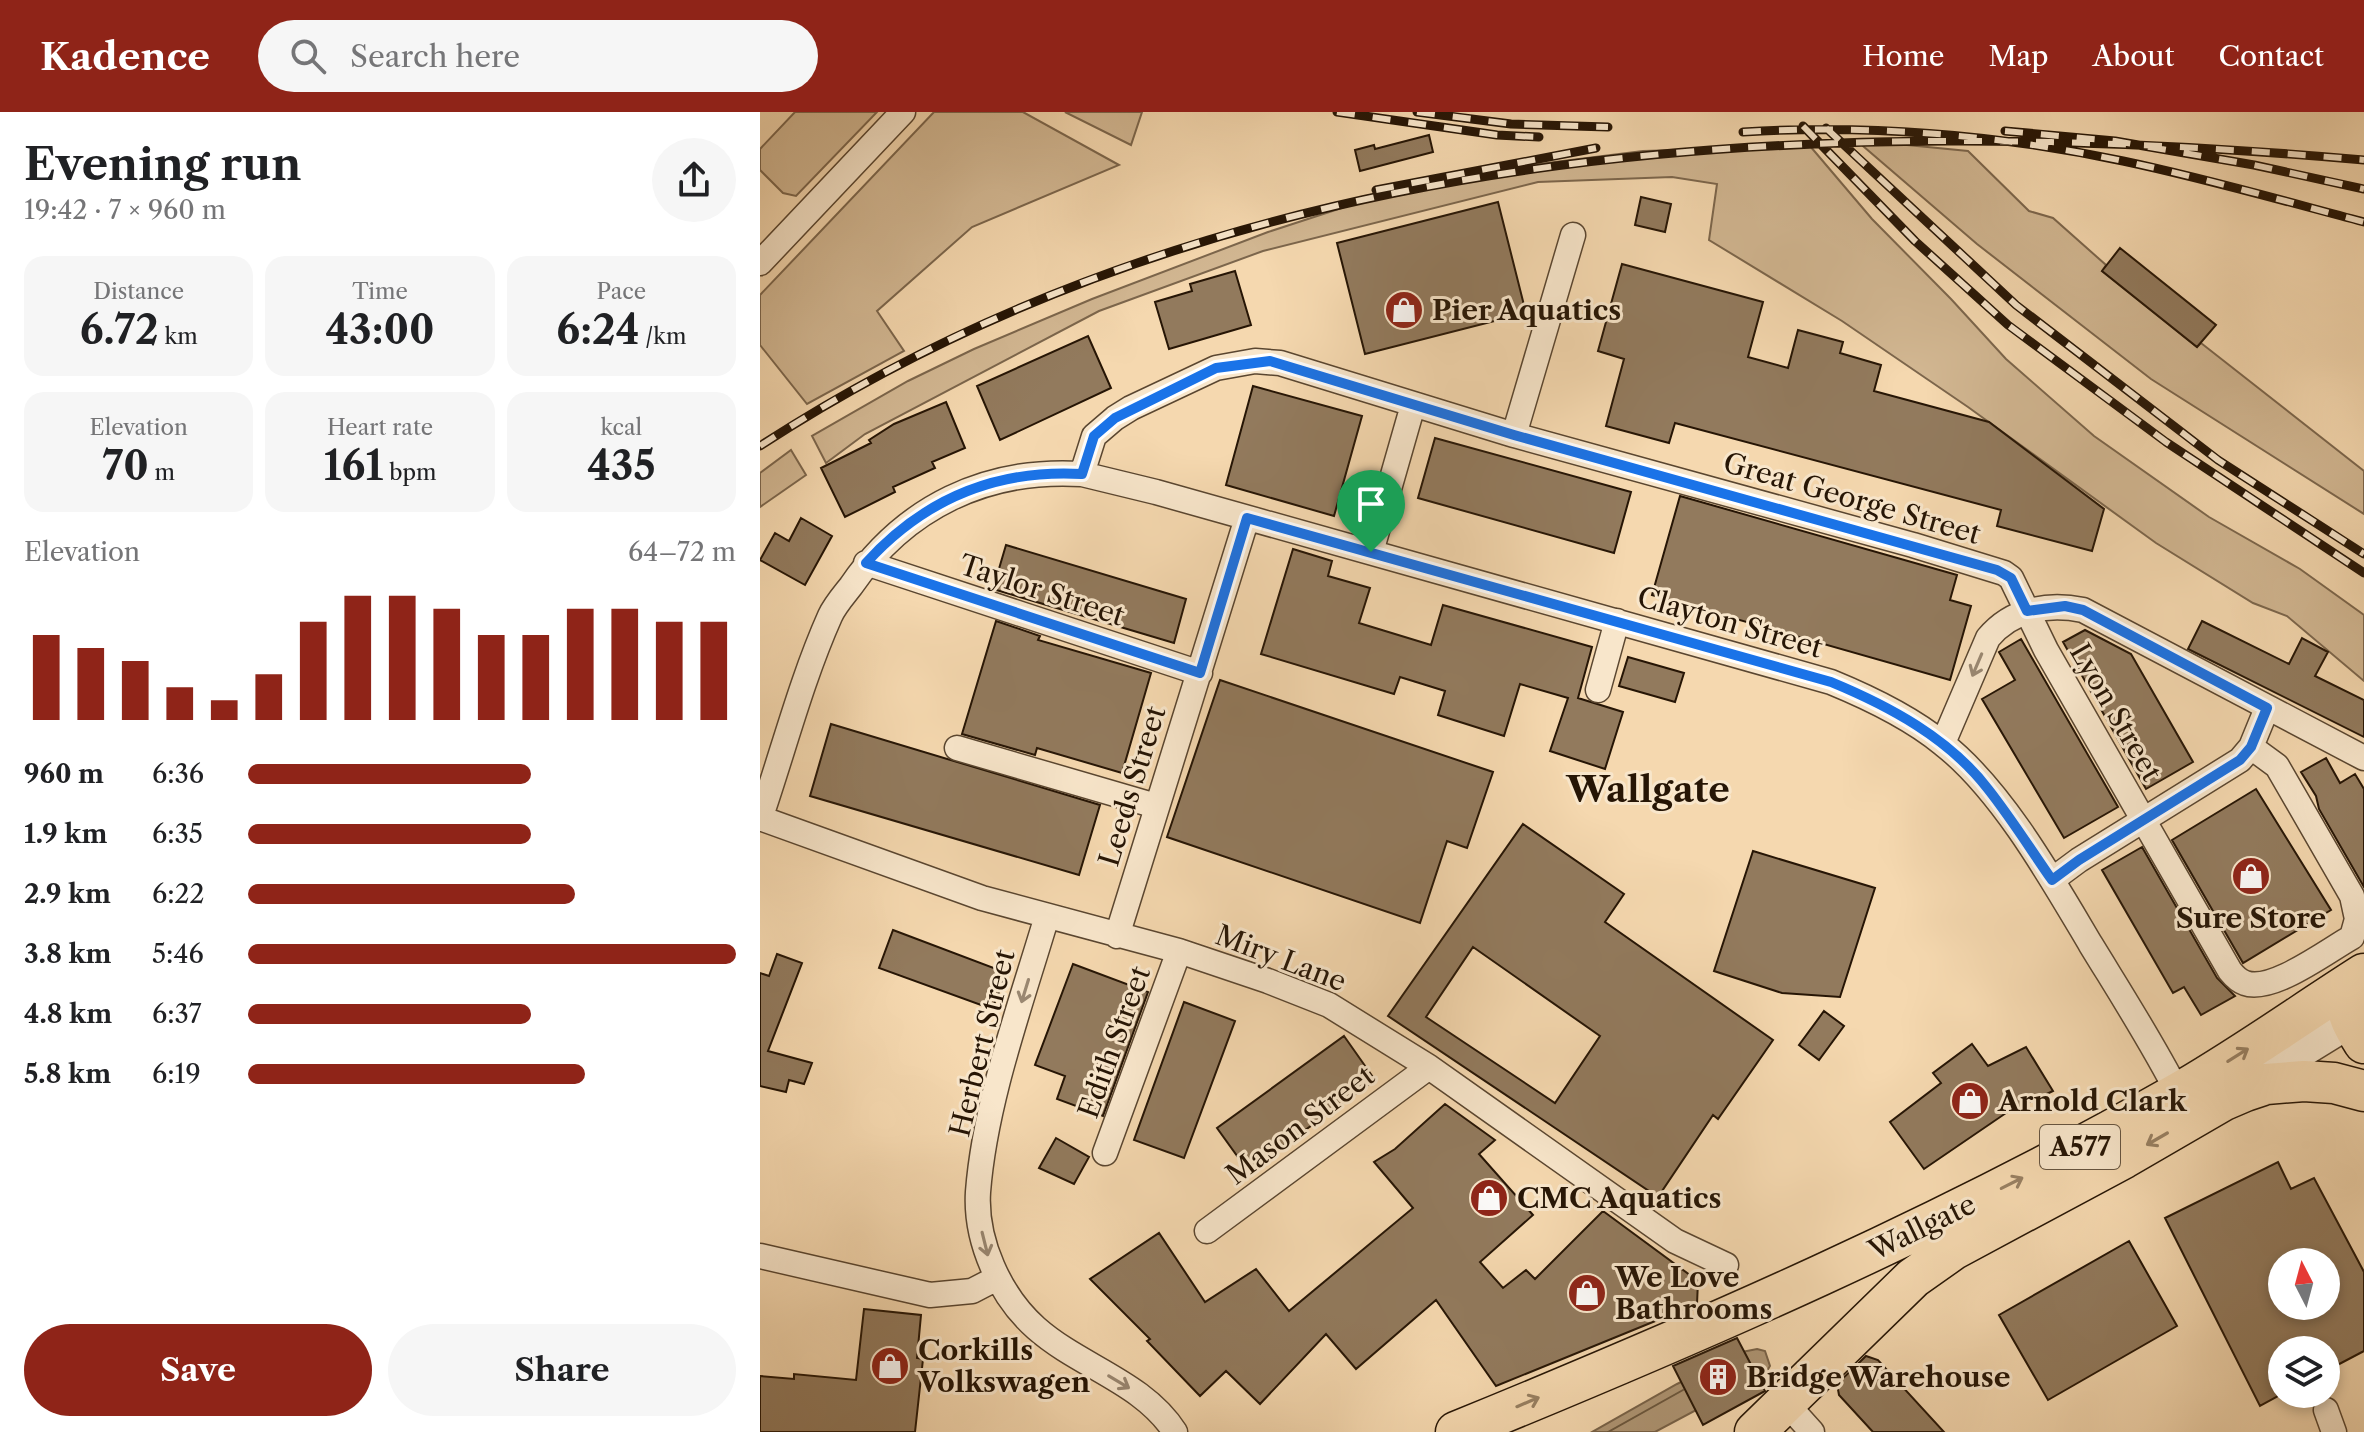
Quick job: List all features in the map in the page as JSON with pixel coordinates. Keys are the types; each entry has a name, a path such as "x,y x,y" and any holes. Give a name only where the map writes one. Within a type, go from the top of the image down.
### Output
{"highway":[{"name":"Wallgate","path":"1456,1432 1817,1278 2009,1185 2178,1093 2360,1007"},
{"name":"A577","path":"2224,1100 2266,1084 2288,1081 2334,1083 2364,1091"},
{"name":"Wallgate","path":"1796,1392 1913,1278 1954,1249 2124,1158 2224,1100"},
{"path":"1817,1278 1842,1284 1851,1292 1865,1322"},
{"name":"A577","path":"1755,1432 1796,1392"}],"street":[{"path":"760,263 903,112"},
{"path":"1514,435 1573,235"},
{"name":"Great George Street","path":"1082,474 1094,436 1131,408 1216,368 1255,361 1280,363 1514,435 1997,570 2011,578 2027,611"},
{"path":"1371,552 1413,405"},
{"name":"Clayton Street","path":"760,818 831,614 866,563 903,526 961,493 1015,477 1082,474 1617,621 1831,682 1869,698 1943,743 1987,787 2052,880 2178,1093"},
{"name":"Leeds Street","path":"1117,936 1247,518"},
{"name":"Taylor Street","path":"866,563 1200,673"},
{"path":"1943,743 1988,638 1997,627 2027,611 2065,606 2083,610 2364,758"},
{"name":"Lyon Street","path":"2027,611 2046,650 2230,971 2246,984 2275,982 2352,937 2357,919 2352,896 2277,766 2251,747"},
{"path":"1598,690 1617,621"},
{"path":"2052,880 2240,760 2251,747 2267,708"},
{"path":"957,748 1156,806"},
{"name":"Miry Lane","path":"760,818 982,898 1179,951 1329,1005 1429,1067 1675,1241 1726,1265"},
{"name":"Herbert Street","path":"1047,916 1003,1060 978,1194 982,1232 997,1278 1034,1326 1055,1343 1148,1399 1175,1432"},
{"name":"Edith Street","path":"1105,1153 1179,951"},
{"name":"Wallgate","path":"2224,1100 2360,1007"},
{"name":"Mason Street","path":"1207,1231 1429,1067"},
{"path":"760,1256 930,1295 972,1291 997,1278"},
{"path":"1796,1392 1812,1432"}],"shaded area":[{"path":"795,112 877,112 796,196 783,193 760,170 760,149"},
{"path":"934,112 1023,112 1119,165 972,227 877,311 904,351 807,404 760,345 760,295"},
{"path":"1065,112 1142,112 1131,145"},
{"path":"1856,140 1968,151 2029,211 2053,218 2106,265 2102,271 2197,347 2201,343 2364,471 2364,514 2151,379 1977,244"},
{"path":"1810,146 1872,219 2006,359 2094,436 2209,517 2300,569 2364,615 2364,681 2287,616 2253,603 2156,543 1968,407 1842,321 1709,240 1717,184 1672,177 1538,182 1263,251 1099,311 865,434 826,463 812,436 908,381 974,349 1092,299 1268,232 1363,201 1531,165 1643,151"},
{"path":"791,450 806,475 760,507 760,473"}],"water":[{"path":"1765,1351 1770,1366 1761,1381 1758,1377 1655,1432 1592,1432 1677,1384 1742,1352"}],"building":[{"path":"1429,135 1433,152 1360,171 1355,150 1374,145 1375,149"},
{"path":"1641,197 1671,204 1665,232 1635,225"},
{"path":"1498,202 1526,313 1365,354 1337,243"},
{"path":"2120,248 2216,325 2197,347 2102,271"},
{"path":"1622,264 1763,302 1748,357 1788,368 1798,330 1843,342 1840,353 1881,365 1874,391 1989,422 2104,509 2092,551 1997,526 2001,510 1675,423 1669,443 1606,426 1624,359 1598,351"},
{"path":"1235,271 1251,325 1169,349 1155,302 1192,291 1190,284"},
{"path":"1088,336 1111,388 1000,440 977,386"},
{"path":"1253,386 1362,416 1334,516 1226,485"},
{"path":"946,402 965,448 932,462 935,468 893,487 895,492 845,517 821,468 871,443 869,440 894,424"},
{"path":"1435,438 1631,492 1614,553 1418,498"},
{"path":"1680,496 1957,575 1950,600 1971,606 1950,680 1652,595"},
{"path":"801,518 832,536 805,585 760,560 775,533 789,541"},
{"path":"1006,545 1186,599 1174,643 993,589"},
{"path":"1293,549 1332,561 1328,576 1370,588 1359,623 1431,645 1443,605 1592,647 1578,698 1623,712 1605,769 1550,751 1568,698 1520,684 1504,736 1438,715 1445,691 1400,677 1394,694 1261,654"},
{"path":"996,621 1040,636 1038,640 1151,673 1122,773 1037,748 1035,755 962,734"},
{"path":"2202,621 2289,664 2302,638 2328,652 2315,676 2364,700 2364,737 2188,649"},
{"path":"2085,630 2131,654 2193,762 2146,789 2063,642"},
{"path":"2021,639 2118,807 2064,838 1982,699 2015,680 1999,652"},
{"path":"1628,657 1684,673 1675,702 1619,686"},
{"path":"1220,680 1493,772 1467,848 1447,841 1420,923 1167,837"},
{"path":"831,724 1100,805 1079,875 810,796"},
{"path":"2326,758 2340,783 2355,774 2364,789 2364,887 2301,772"},
{"name":"Sure Store","path":"2256,789 2331,910 2243,963 2172,840"},
{"path":"1523,824 1624,894 1605,922 1773,1040 1718,1119 1713,1115 1658,1197 1388,1016","holes":["1473,947 1600,1036 1555,1103 1426,1017"]},
{"path":"2142,847 2217,978 2235,996 2201,1015 2184,987 2173,993 2102,870"},
{"path":"1753,851 1875,888 1840,997 1782,993 1714,971"},
{"path":"893,930 1007,973 992,1009 879,968"},
{"path":"777,954 802,963 768,1051 812,1063 804,1084 789,1080 786,1092 760,1086 760,973 769,976"},
{"path":"1073,964 1148,992 1103,1116 1057,1099 1065,1076 1035,1065"},
{"path":"1184,1002 1235,1021 1184,1158 1134,1140"},
{"path":"1824,1011 1844,1026 1819,1060 1799,1045"},
{"path":"1344,1036 1375,1080 1248,1171 1217,1128"},
{"path":"1972,1044 1988,1066 2026,1047 2053,1091 2006,1113 1924,1169 1890,1122 1941,1083 1933,1073"},
{"path":"1445,1104 1495,1140 1479,1154 1533,1215 1480,1262 1503,1288 1526,1270 1535,1279 1603,1211 1698,1281 1697,1304 1496,1386 1436,1300 1356,1369 1326,1334 1260,1404 1226,1371 1200,1396 1147,1341 1150,1339 1090,1279 1159,1233 1205,1302 1256,1269 1289,1311 1413,1208 1374,1162 1395,1149"},
{"path":"1056,1138 1089,1157 1074,1184 1039,1168"},
{"path":"2278,1162 2291,1189 2314,1178 2364,1272 2364,1351 2340,1364 2340,1336 2268,1336 2268,1402 2260,1406 2165,1218"},
{"path":"2129,1241 2177,1326 2048,1400 1999,1315"},
{"name":"Corkills Volkswagen","path":"864,1309 921,1315 917,1358 923,1359 915,1432 760,1432 760,1376 794,1379 794,1374 856,1380"},
{"name":"Bridge Warehouse","path":"1737,1338 1765,1391 1703,1425 1673,1366"},
{"path":"1866,1356 1878,1360 1944,1432 1873,1432 1839,1395 1837,1384"}],"railway":[{"path":"1337,112 1497,135 1539,137"},
{"path":"1417,112 1511,124 1608,127"},
{"path":"1803,126 1915,241 2008,325 2166,442 2364,573"},
{"path":"1826,128 2016,305 2218,460 2364,554"},
{"path":"1743,132 1886,131 2029,144 2153,168 2364,222"},
{"path":"2005,131 2115,141 2254,165 2364,189"},
{"path":"760,446 942,343 1133,264 1331,207 1533,169 1739,148 1948,141 2156,146 2364,160"},
{"path":"1376,190 1596,148"}],"place":[{"name":"Pier Aquatics","path":"1404,310"},
{"name":"Sure Store","path":"2251,876"},
{"name":"Arnold Clark","path":"1970,1101"},
{"name":"CMC Aquatics","path":"1489,1198"},
{"name":"We Love Bathrooms","path":"1587,1293"},
{"name":"Corkills Volkswagen","path":"890,1366"},
{"name":"Bridge Warehouse","path":"1718,1377"}],"district":[{"name":"Wallgate","path":"1648,789"}],"route":[{"path":"1270,361 1514,435 1997,570 2011,578 2027,611 2065,606 2083,610 2267,708 2251,747 2240,760 2052,880 1987,787 1957,756 1943,743 1869,698 1831,682 1371,552 1247,518 1200,673 866,563 888,539 927,510 961,493 1015,477 1082,474 1094,436 1131,408 1216,368 1270,361"}]}
